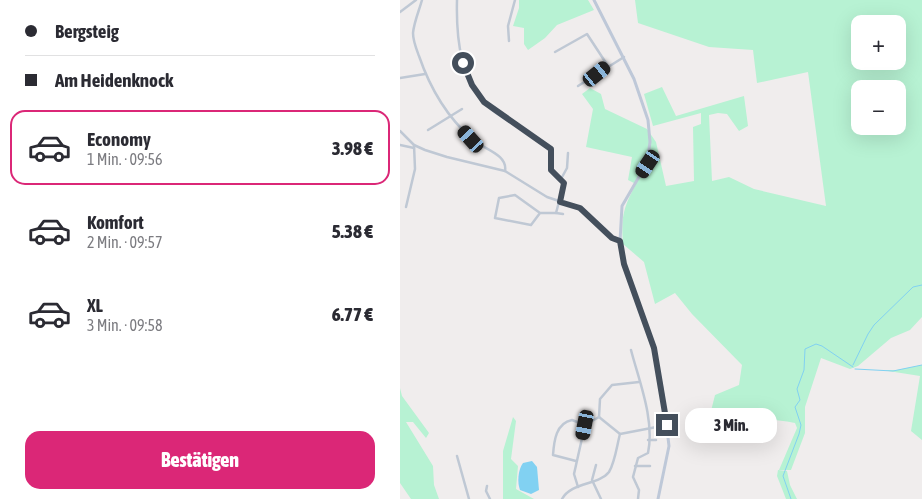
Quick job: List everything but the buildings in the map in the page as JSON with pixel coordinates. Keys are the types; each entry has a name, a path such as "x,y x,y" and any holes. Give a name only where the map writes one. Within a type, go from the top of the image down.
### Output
{"street":[{"path":"400,12 416,0"},
{"path":"422,0 415,24 413,40 425,74 437,98 450,116 471,139 503,159 506,165 505,171"},
{"path":"457,0 457,39 463,63 472,85 491,109 548,145 552,151 551,170 561,179 564,187 556,213"},
{"path":"505,32 515,0"},
{"path":"594,0 639,91 648,120 650,142 648,164 622,206 620,241 624,264 656,357 667,425 668,461 658,499"},
{"path":"508,26 509,41"},
{"path":"555,52 587,34 608,66"},
{"path":"578,86 624,58"},
{"path":"400,78 425,74"},
{"path":"428,130 462,109"},
{"path":"400,131 414,146 415,169 406,207"},
{"path":"400,145 414,146 447,157 505,171 547,197 580,208 612,238 620,241"},
{"path":"561,179 567,168 568,153"},
{"path":"540,213 531,225 495,218 499,198 515,195 540,213 563,214"},
{"path":"631,350 648,427 648,453 638,458 633,480 639,490 638,499"},
{"path":"599,417 600,399 612,385 639,382"},
{"path":"578,487 574,474 585,425 599,417"},
{"path":"599,417 620,434"},
{"path":"576,461 553,455 558,429 568,420 576,420 585,425"},
{"path":"620,434 648,427 667,425"},
{"path":"562,499 568,492 609,471 620,434"},
{"path":"648,440 656,440"},
{"path":"458,456 469,499"},
{"path":"596,465 592,480 601,499"},
{"path":"635,466 650,466"},
{"path":"487,486 486,491 490,499"}],"green space":[{"path":"519,0 588,0 594,10 557,25 545,38 528,50 524,44 524,28 513,26 519,8"},
{"path":"635,0 922,0 922,317 910,330 891,338 858,366 850,369 821,358 805,407 805,433 791,470 779,470 797,428 795,423 759,419 731,423 710,415 715,395 739,385 742,365 692,314 675,293 655,304 644,262 623,244 622,227 624,213 636,184 628,180 632,157 586,147 593,109 582,94 590,88 601,94 605,109 647,129 656,142 666,186 694,181 693,127 701,124 701,113 653,126 644,94 662,87 676,116 744,96 748,126 739,131 727,114 709,115 712,181 729,177 754,189 826,206 808,72 757,83 753,50 709,47 638,23"},
{"path":"922,365 922,440 911,431 920,376 882,370 897,370"},
{"path":"400,388 402,396 429,433 426,438 413,422 406,422 433,466 434,485 439,499 411,499 400,483"},
{"path":"513,417 516,421 511,459 518,466 516,489 534,499 503,499 503,451"},
{"path":"778,470 787,471 790,485 797,499 786,499 777,476"}],"water":[{"path":"532,461 537,467 539,490 531,494 520,490 518,480 523,463"}],"waterway":[{"path":"853,365 874,325 913,287 922,285"},
{"path":"791,499 783,476 801,425 795,407 800,400 797,389 804,370 805,349 816,344 822,346 853,367"},
{"path":"855,369 893,371 922,365"}],"route":[{"path":"463,63 472,85 491,109 548,145 551,149 550,167 552,174 564,183 560,202 580,208 612,238 620,241 624,264 654,348 667,425"}]}
